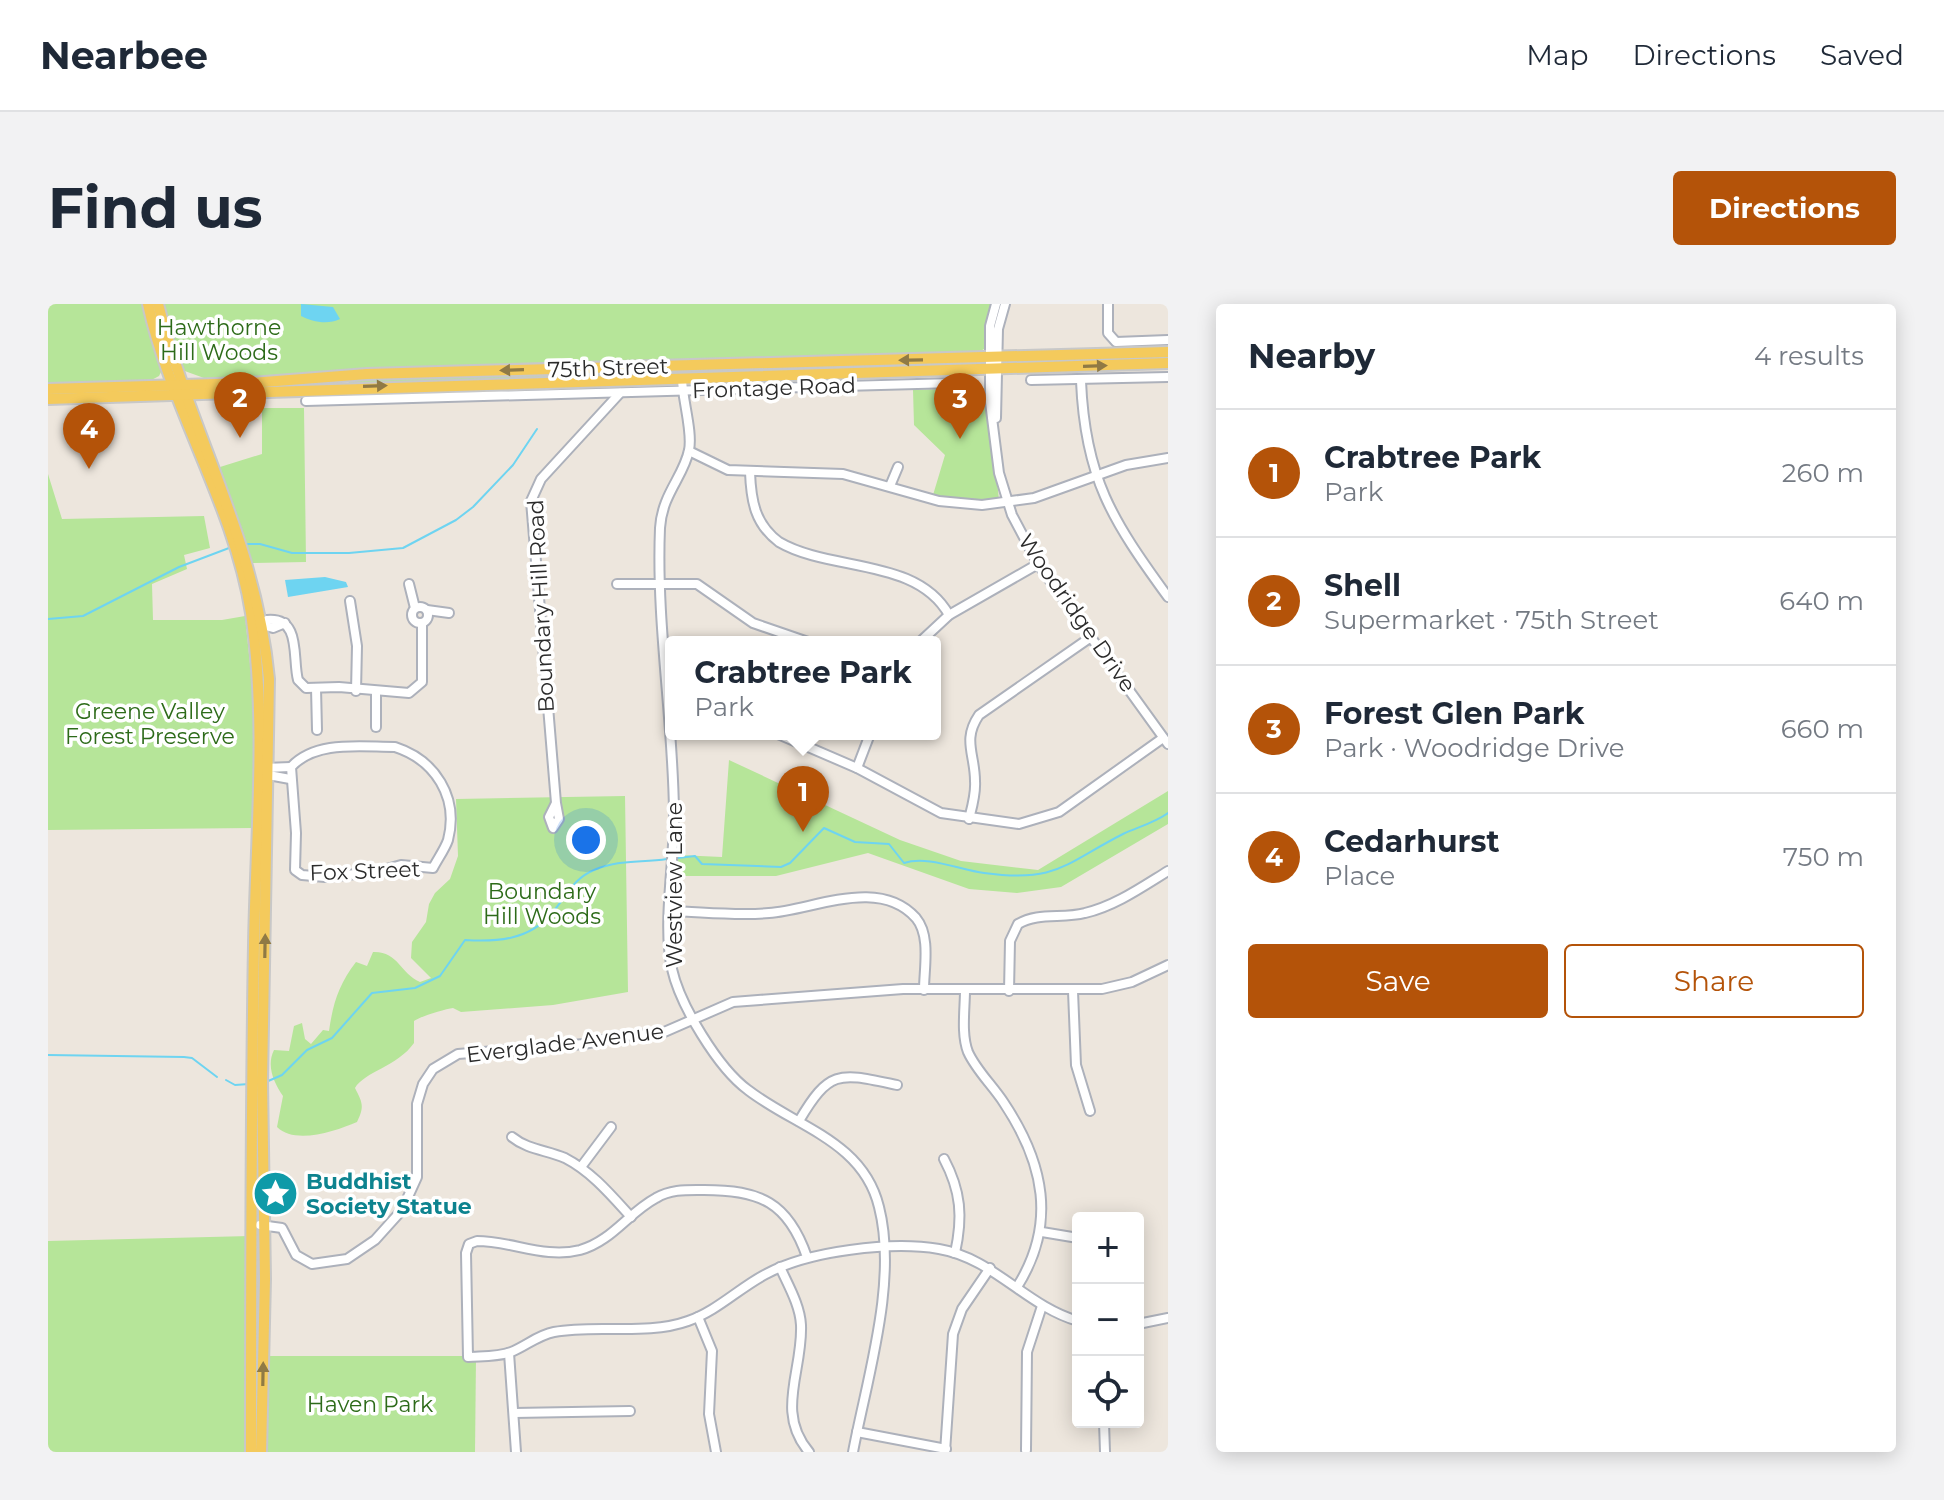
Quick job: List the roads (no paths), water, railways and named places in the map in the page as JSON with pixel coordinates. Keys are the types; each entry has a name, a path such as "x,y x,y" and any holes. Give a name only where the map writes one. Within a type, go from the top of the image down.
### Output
{"main road":[{"path":"148,304 226,524 250,610 260,704 261,1452"},
{"path":"158,304 178,391 233,513 262,625 269,679 259,1225 251,1452"},
{"name":"75th Street","path":"48,389 178,391 682,378 1168,352"},
{"name":"75th Street","path":"48,399 367,374 1168,363"}],"street":[{"name":"Woodridge Drive","path":"996,304 990,326 995,427 997,458 1008,503 1038,564 1166,741"},
{"name":"Woodridge Drive","path":"994,363 1005,304"},
{"path":"1108,304 1108,333 1116,342 1168,340"},
{"path":"1031,380 1168,377"},
{"path":"682,378 689,451 715,466 750,472 830,472 959,504 1008,503 1126,465 1168,458"},
{"path":"1081,381 1085,439 1097,475 1118,526 1168,597"},
{"name":"Frontage Road","path":"306,401 954,383"},
{"name":"Boundary Hill Road","path":"556,803 531,501 541,479 620,393"},
{"name":"Westview Lane","path":"665,645 661,583 662,513 689,451"},
{"path":"890,486 898,467"},
{"path":"750,472 756,514 769,535 779,542 916,584 944,605 949,615"},
{"path":"926,636 949,615 1038,564"},
{"path":"617,584 661,583 703,587 753,623 791,636"},
{"path":"409,584 415,608 412,619 422,624"},
{"path":"350,601 357,646 356,691"},
{"path":"415,608 449,613"},
{"path":"262,625 273,628 285,623 295,644 298,680 306,688 339,687 356,691 409,693 418,688 423,675 419,650 422,624 428,618 427,610"},
{"path":"969,819 975,787 968,746 973,724 979,715 1091,637"},
{"path":"316,688 317,730"},
{"path":"376,692 376,727"},
{"name":"Westview Lane","path":"671,740 674,811 672,965 678,986 717,1057 738,1083 849,1154 867,1178 879,1207 883,1290 853,1452"},
{"path":"792,740 857,768 931,808 969,819 1019,824 1050,817 1166,741"},
{"path":"857,768 868,740"},
{"name":"Fox Street","path":"290,779 296,833 295,870 302,875 325,877 376,872 401,865 433,868 448,840 449,806 439,776 412,752 395,747 321,749 301,757 291,767"},
{"path":"269,766 291,767 290,779 269,778 258,770 269,766"},
{"path":"1009,991 1010,941 1018,924 1036,916 1073,916 1100,909 1168,871"},
{"path":"671,911 770,913 846,898 890,904 915,917 922,931 924,990"},
{"name":"Everglade Avenue","path":"259,1225 282,1228 296,1255 312,1264 336,1262 366,1248 395,1220 408,1199 418,1167 419,1095 433,1069 452,1057 662,1033 733,1002 924,990 1073,991 1132,982 1168,965"},
{"path":"965,990 967,1049 1007,1108 1028,1151 1040,1195 1042,1232 1032,1263 1017,1287"},
{"path":"1073,991 1076,1065 1090,1111"},
{"path":"799,1121 819,1088 833,1080 855,1076 897,1085"},
{"path":"581,1167 611,1127"},
{"path":"512,1137 521,1144 553,1153 581,1167 631,1217"},
{"path":"944,1159 961,1203 955,1253"},
{"path":"807,1257 798,1234 784,1213 765,1199 744,1192 670,1192 653,1199 601,1242 575,1251 550,1253 479,1241 469,1244 466,1253 468,1357 509,1353 557,1331 666,1326 698,1317 780,1267 807,1257 883,1249 932,1248 955,1253 990,1268 1042,1306 1072,1318"},
{"path":"1042,1232 1072,1237"},
{"path":"780,1267 799,1314 801,1333 791,1411 798,1434 809,1452"},
{"path":"857,1432 946,1451 953,1334 962,1309 990,1268"},
{"path":"1026,1450 1027,1352 1042,1306"},
{"path":"698,1317 712,1351 709,1414 716,1452"},
{"path":"1144,1323 1168,1318"},
{"path":"509,1353 516,1452"},
{"path":"514,1413 630,1411"},
{"path":"1104,1428 1105,1452"}],"water":[{"path":"301,304 333,307 340,319 325,322 305,318 301,316"},
{"path":"325,577 346,582 348,587 288,597 285,580"}],"waterway":[{"path":"247,544 260,544 292,553 349,553 403,548 456,520 473,507 513,465 537,429"},
{"path":"48,619 83,616 179,567 229,548"},
{"path":"678,858 695,856 702,864 781,867 790,863 824,828 855,842 889,844 904,863 923,861 984,873 1028,875 1059,868 1168,813"},
{"path":"266,1082 282,1075 307,1050 332,1038 372,993 415,988 440,976 465,940 500,940 533,929 551,914 575,884 594,870 621,863 667,859"},
{"path":"48,1055 192,1058 217,1077"},
{"path":"226,1080 235,1085 249,1084"}],"place":[{"name":"Shell","path":"240,438"},
{"name":"Forest Glen Park","path":"960,439"},
{"name":"Cedarhurst","path":"89,469"},
{"name":"Crabtree Park","path":"803,832"},
{"name":"Buddhist Society Statue","path":"275,1194"}],"park label":[{"name":"Hawthorne Hill Woods","path":"219,340"},
{"name":"Greene Valley Forest Preserve","path":"150,724"},
{"name":"Boundary Hill Woods","path":"542,904"},
{"name":"Haven Park","path":"370,1404"}]}
